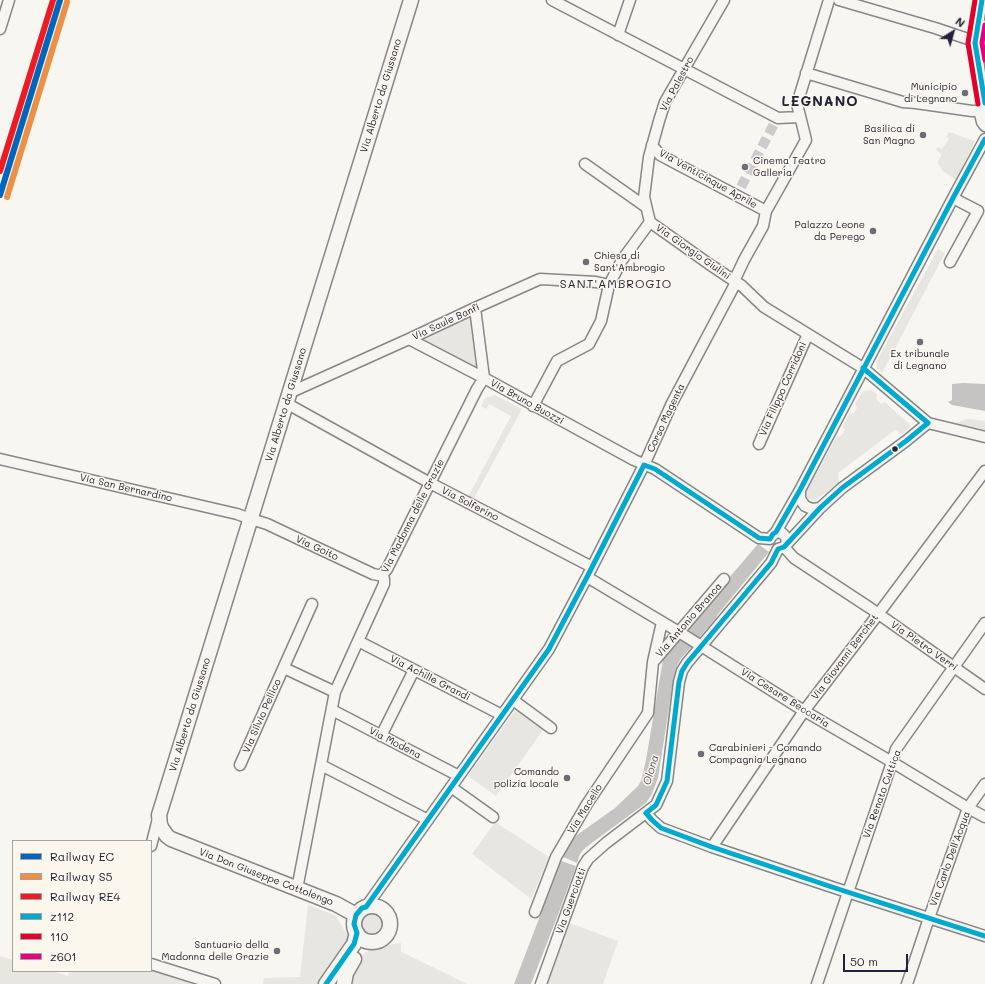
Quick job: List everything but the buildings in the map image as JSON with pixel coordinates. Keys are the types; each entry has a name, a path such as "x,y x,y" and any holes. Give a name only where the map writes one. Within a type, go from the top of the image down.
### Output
{"street":[{"path":"0,29 9,0"},
{"name":"Via Alberto da Giussano","path":"152,842 160,810 252,518 411,0"},
{"path":"552,0 684,69 776,121 800,117 797,104 829,0"},
{"path":"618,35 630,0"},
{"name":"Via Palestro","path":"650,222 644,196 652,145 665,102 724,0"},
{"path":"839,0 935,28 968,39 975,43"},
{"path":"982,0 975,43 984,106 980,118 985,126"},
{"path":"980,14 985,53"},
{"path":"807,70 903,102 972,111 984,106"},
{"name":"Corso Magenta","path":"361,911 428,820 549,649 644,465 672,403 734,286 744,260 763,226 766,211 806,140 800,117"},
{"path":"773,536 779,532 785,535 787,538 783,547 772,547 770,542 773,536 800,490 985,139"},
{"name":"Via Venticinque Aprile","path":"652,145 660,155 739,191 766,211"},
{"path":"585,164 646,208"},
{"path":"950,262 978,211 953,198"},
{"path":"533,406 557,361 589,344 600,321 609,285 622,260 650,222"},
{"name":"Via Giorgio Giulini","path":"650,222 735,281"},
{"name":"Via Saule Banfi","path":"288,398 475,308 540,279 596,282 609,285"},
{"name":"Via Filippo Corridoni","path":"735,281 764,307 863,368 928,423"},
{"path":"475,308 484,378"},
{"name":"Via Filippo Corridoni","path":"759,444 808,334"},
{"name":"Via Bruno Buozzi","path":"409,340 484,378 644,465 655,469 759,538 773,536"},
{"name":"Via Madonna delle Grazie","path":"297,889 335,692 384,584 382,575 387,568 477,389 484,378"},
{"name":"Via Solferino","path":"288,398 430,483 592,567"},
{"path":"928,423 985,437"},
{"name":"Via Guerciotti","path":"541,984 583,867 588,859 606,843 656,805 667,781 679,682 682,671 687,663 700,645 783,547 820,508 842,488 928,423"},
{"name":"Via San Bernardino","path":"0,459 252,518"},
{"name":"Via Giovanni Berchet","path":"712,847 804,711 985,471"},
{"path":"800,490 800,499 805,506 812,509 820,508"},
{"name":"Via Goito","path":"252,518 373,574 382,575"},
{"name":"Via Pietro Verri","path":"783,547 794,558 878,614 985,689"},
{"name":"Via Cesare Beccaria","path":"587,577 700,645 804,711 985,817"},
{"name":"Via Antonio Branca","path":"653,662 680,633 724,579"},
{"name":"Via Silvio Pellico","path":"240,765 312,604"},
{"name":"Via Antonio Branca","path":"648,713 653,662 662,622"},
{"name":"Via Renato Cuttica","path":"817,984 896,749 985,624"},
{"name":"Via Achille Grandi","path":"358,641 502,715"},
{"name":"Via Silvio Pellico","path":"284,668 335,692"},
{"path":"381,736 414,670"},
{"path":"513,700 551,728"},
{"name":"Via Modena","path":"332,710 459,776"},
{"name":"Via Macello","path":"535,912 556,857 587,804 648,713"},
{"path":"321,765 428,820"},
{"name":"Via Carlo Dell'Acqua","path":"907,984 968,808 985,784"},
{"path":"451,787 493,817"},
{"name":"Via Alberto da Giussano","path":"160,810 159,820 162,829 167,836 175,841"},
{"path":"646,813 661,828 712,847 985,936"},
{"path":"152,849 155,845 163,841 175,841"},
{"name":"Via Don Giuseppe Cottolengo","path":"175,841 336,904 361,911"},
{"path":"344,984 349,966 362,949 385,936 389,928 389,919 384,911 380,908 371,906 361,911 354,924 354,929 363,940 372,942"},
{"path":"326,984 354,944 356,933"},
{"path":"152,964 215,984"}],"shaded area":[{"path":"949,132 975,141 956,180 943,171 937,162 942,155 936,150 938,147 942,149 949,139 946,137"},
{"path":"938,249 945,253 882,373 877,368 876,362"},
{"path":"470,315 479,371 426,343 424,338"},
{"path":"871,390 877,394 876,399 881,404 885,402 911,426 903,434 895,430 838,473 839,483 814,501 807,498 805,491 810,481 812,482 837,436 841,436 845,430 842,427 849,414 854,413 857,408 855,404 863,391"},
{"path":"495,395 522,409 473,500 468,497 511,416 489,404 486,409 481,406 485,398"},
{"path":"968,419 985,421 985,432 950,424"},
{"path":"515,710 543,730 496,796 468,776"},
{"path":"495,822 549,857 531,899 472,854"},
{"path":"308,905 335,915 349,938 319,984 263,984 264,978 300,977"},
{"path":"372,909 382,913 386,923 382,933 372,937 362,933 358,923 362,913"},
{"path":"570,923 618,941 603,984 548,984"},
{"path":"401,943 401,952 467,984 349,984 349,980 359,958 366,952 375,947"},
{"path":"0,956 12,960 12,972 55,972 68,976 69,972 152,972 152,969 193,982 192,984 0,984"}],"water":[{"path":"952,384 985,384 985,411 952,405 948,402 952,400"},
{"path":"758,544 769,552 701,635 687,627"},
{"path":"678,638 691,646 681,658 676,668 658,778 652,794 646,803 585,848 580,854 577,863 563,857 569,844 577,835 615,808 638,786 641,781 663,659"},
{"path":"561,861 576,866 556,920 531,984 514,984"}],"waterway":[{"name":"Olona","path":"677,651 709,614"}],"tunnel":[{"path":"741,187 774,124"}],"rail line":[{"name":"RE4","path":"0,171 53,0"},
{"name":"EC","path":"0,195 60,0"},
{"name":"S5","path":"7,197 67,2"}],"transit line":[{"name":"110","path":"975,0 968,43 978,104"},
{"name":"z112","path":"982,0 975,43 985,103"},
{"name":"z601","path":"985,25 982,43 985,60"},
{"name":"z112","path":"326,984 354,944 357,933 354,924 356,915 362,908 366,907 549,649 644,465 655,469 759,538 770,539 776,532 800,490 985,139"},
{"name":"z112","path":"863,368 928,423 842,488 820,508 784,547 778,549 771,563 687,663 682,671 679,682 667,781 656,805 646,813 661,828 712,847 985,936"}],"place":[{"name":"Municipio di Legnano","path":"965,93"},
{"name":"Basilica di San Magno","path":"923,135"},
{"name":"Cinema Teatro Galleria","path":"745,167"},
{"name":"Palazzo Leone da Perego","path":"873,231"},
{"name":"Chiesa di Sant'Ambrogio","path":"586,262"},
{"name":"Ex tribunale di Legnano","path":"920,342"},
{"name":"Carabinieri - Comando Compagnia Legnano","path":"701,754"},
{"name":"Comando polizia locale","path":"567,778"},
{"name":"Santuario della Madonna delle Grazie","path":"277,951"}],"district":[{"name":"LEGNANO","path":"820,102"},
{"name":"SANT'AMBROGIO","path":"616,284"}]}
